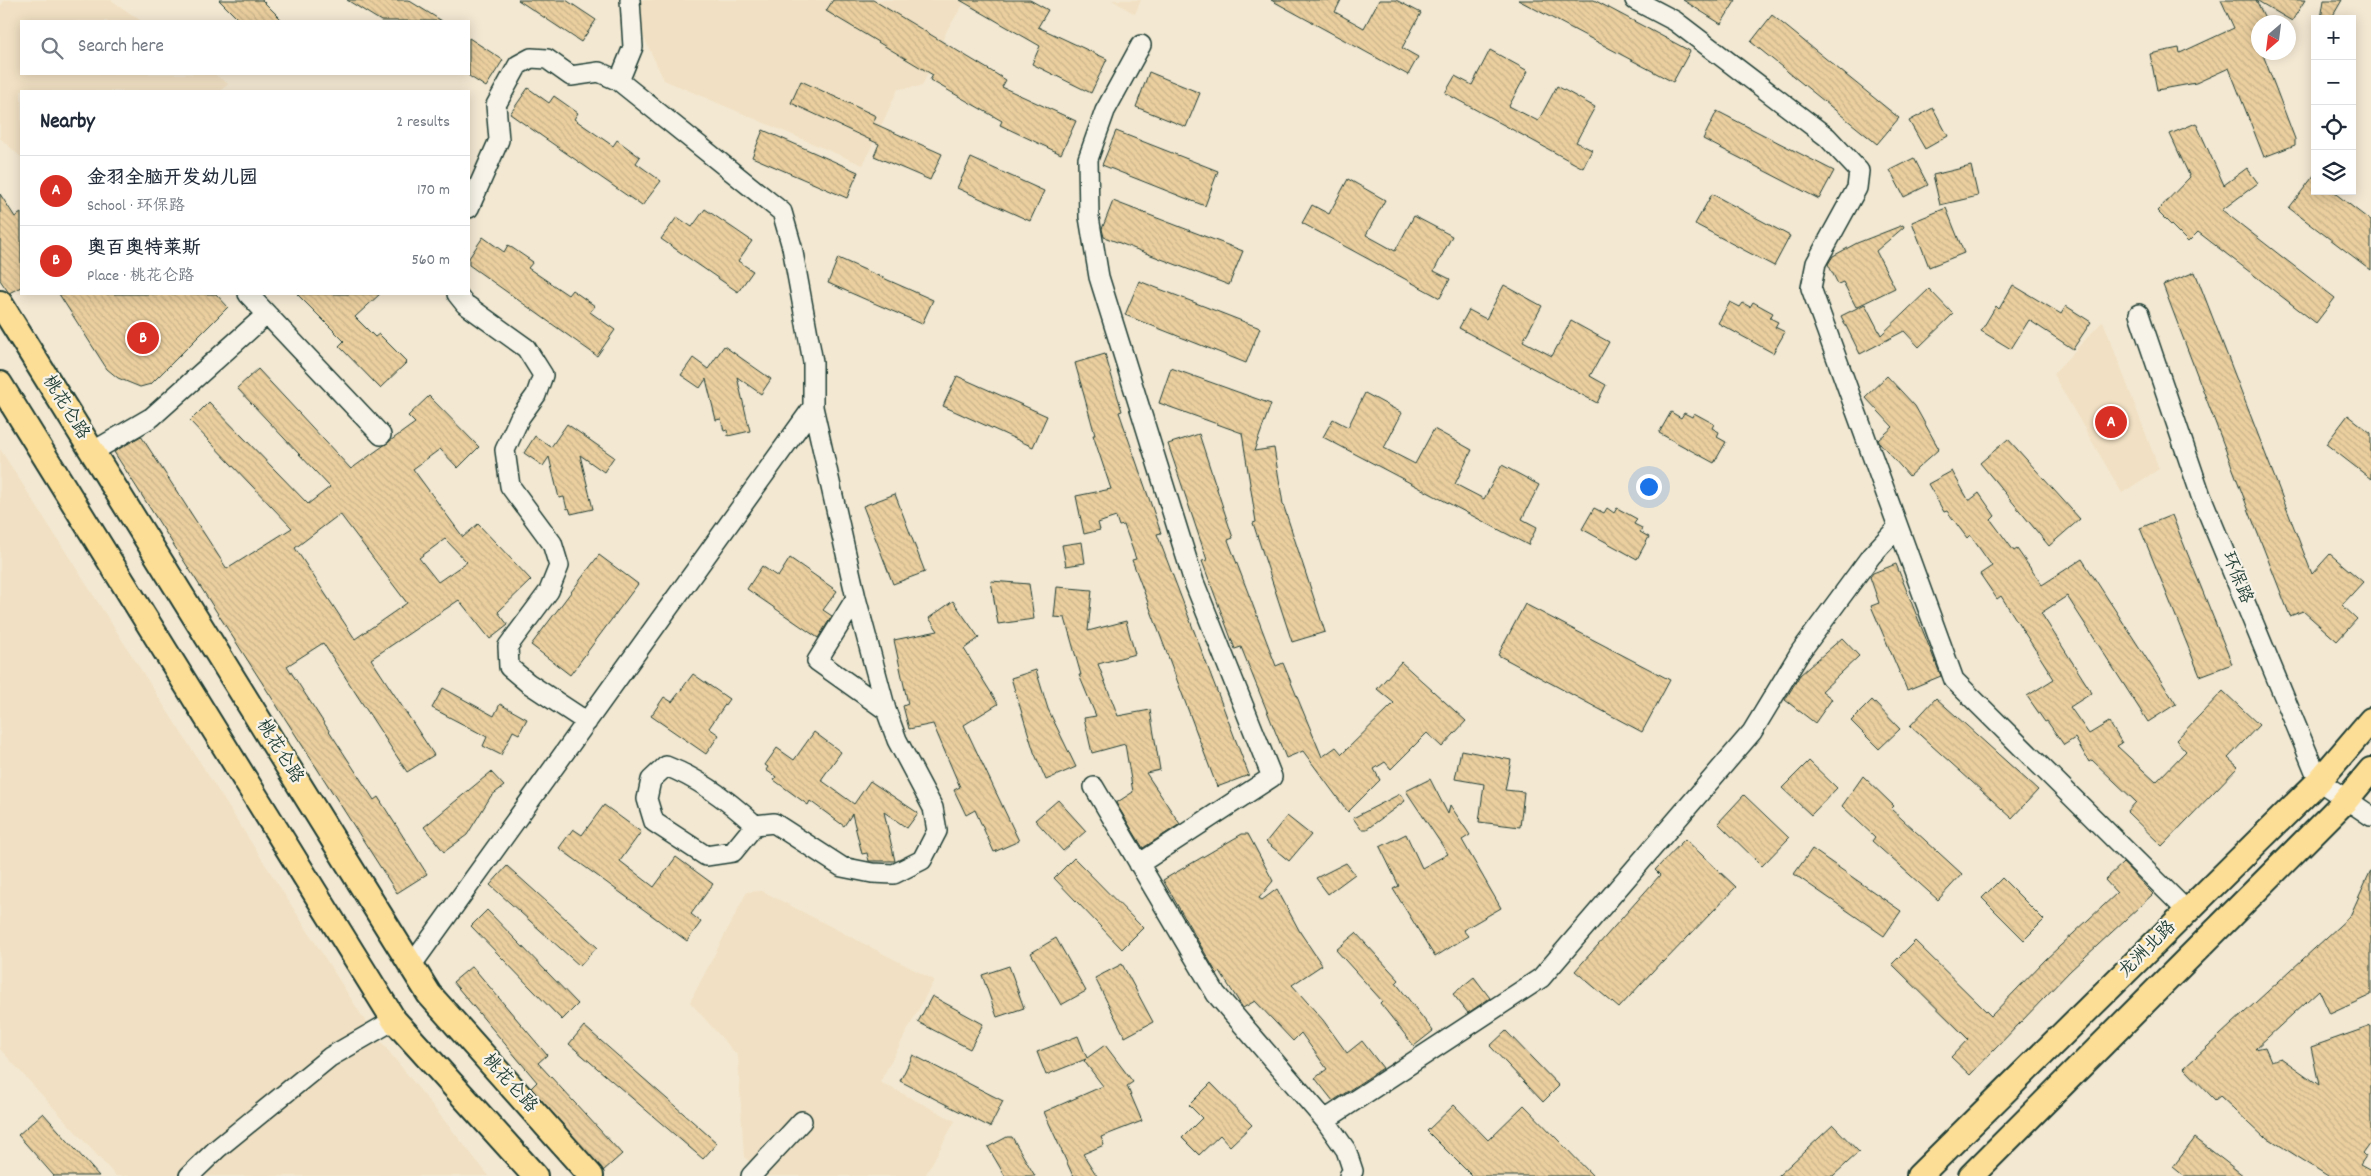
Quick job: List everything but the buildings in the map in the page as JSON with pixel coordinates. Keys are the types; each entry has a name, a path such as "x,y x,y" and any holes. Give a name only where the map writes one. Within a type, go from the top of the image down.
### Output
{"main road":[{"name":"桃花仑路","path":"0,303 429,994 591,1176"},
{"path":"0,384 394,1020 524,1172"},
{"name":"龙洲北路","path":"1920,1176 2319,781 2371,720"},
{"name":"龙洲北路","path":"1971,1176 2346,800 2371,770"}],"street":[{"path":"619,81 633,47 630,0"},
{"path":"1635,0 1675,21 1819,131 1859,171 1857,188 1816,264 1811,288 1954,680 2188,911"},
{"path":"1139,864 1272,777 1194,582 1099,277 1089,217 1088,159 1105,111 1141,45"},
{"path":"470,206 499,140 496,105 518,65 531,58 547,59 571,76 599,72 619,81 782,212 792,247 813,362 813,408 856,598 886,710 897,740 933,808 937,831 922,860 894,874 872,873 842,867 774,823 755,825 733,852 706,856 654,822 646,799 651,780 666,766 684,773 755,825"},
{"path":"249,295 381,435"},
{"path":"458,295 465,304 526,348 542,375 536,396 520,417 505,450 510,486 552,543 559,566 549,591 508,646 509,667 528,683 587,722"},
{"path":"92,452 152,416 267,314"},
{"name":"环保路","path":"2139,314 2201,496 2319,781"},
{"path":"411,966 813,408"},
{"path":"1325,1120 1541,978 1752,732 1801,651 1871,556 1897,528"},
{"path":"856,598 817,661 886,710"},
{"path":"2319,781 2371,816"},
{"path":"1094,787 1216,994 1325,1120 1346,1150 1353,1171 1349,1176"},
{"path":"188,1176 217,1149 330,1058 394,1020"},
{"path":"751,1176 802,1121"}],"shaded area":[{"path":"5,0 111,0 140,20 20,20 20,75 215,75 228,84 221,90 20,90 20,156 0,138 0,7"},
{"path":"637,0 966,0 947,30 922,86 898,89 863,165 664,80 640,29"},
{"path":"1112,0 1141,0 1135,14"},
{"path":"2103,321 2159,469 2122,493 2053,374"},
{"path":"0,449 369,1027 489,1176 116,1176 0,1049"},
{"path":"762,891 934,980 880,1082 955,1121 925,1176 767,1176 744,1157 738,1056 690,1002 747,892"}],"place":[{"name":"奥百奥特莱斯","path":"143,338"},
{"name":"金羽全脑开发幼儿园","path":"2111,422"}]}
